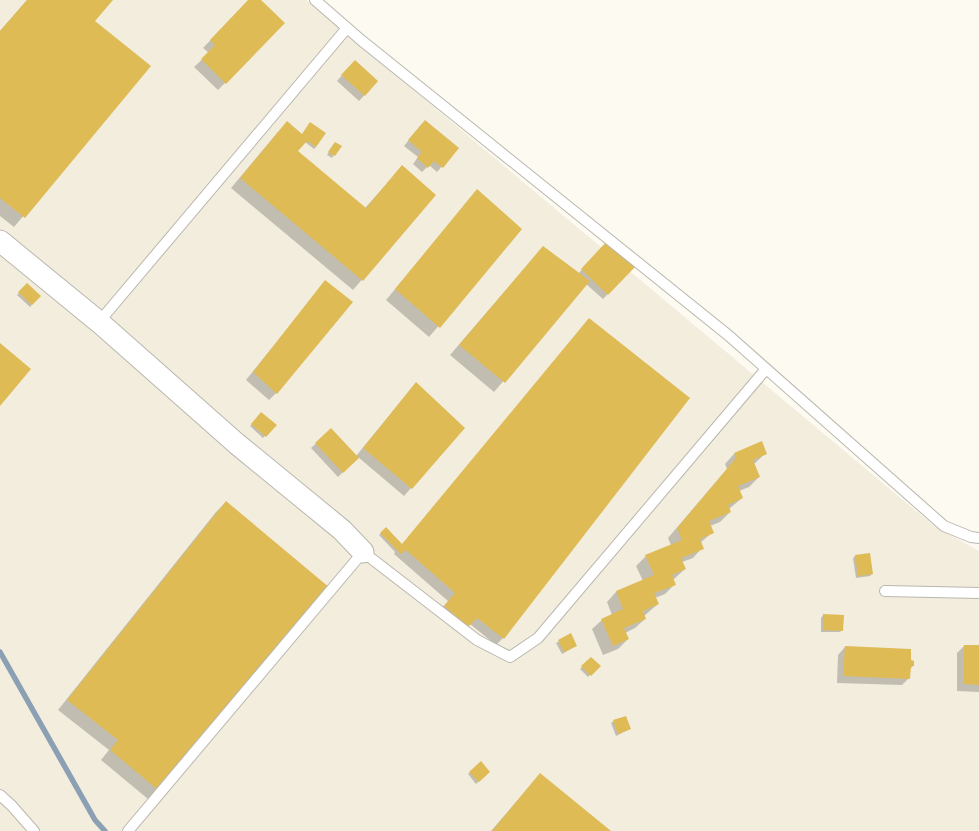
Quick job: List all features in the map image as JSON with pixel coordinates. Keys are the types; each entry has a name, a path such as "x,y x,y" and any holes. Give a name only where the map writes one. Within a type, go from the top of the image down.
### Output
{"street":[{"path":"0,241 99,322 237,444 342,530 363,552"}],"lane":[{"path":"315,0 728,335 944,526 971,537 979,538"},
{"path":"99,322 348,28"},
{"path":"128,831 363,552 477,640 510,657 538,638 766,369"},
{"path":"885,591 979,593"},
{"path":"0,796 12,806 34,831"}],"shaded area":[{"path":"0,0 306,0 934,526 979,551 979,831 0,831"}],"building":[{"path":"27,0 113,0 95,21 151,66 25,218 0,198 0,31"},
{"path":"248,0 261,0 285,23 226,84 201,59 215,45 210,40"},
{"path":"355,60 378,81 365,96 341,75"},
{"path":"425,120 459,148 443,168 434,161 428,168 417,158 422,152 408,140"},
{"path":"287,121 302,134 310,122 326,133 316,147 307,141 298,151 366,208 402,165 436,195 363,281 240,178"},
{"path":"335,142 342,146 335,156 328,152"},
{"path":"477,189 522,229 440,328 395,289"},
{"path":"607,241 635,267 608,295 581,269"},
{"path":"543,246 590,281 505,383 459,345"},
{"path":"325,280 353,302 277,394 253,372"},
{"path":"27,283 41,296 32,305 18,292"},
{"path":"589,318 690,398 504,639 477,618 468,627 444,606 455,593 406,550 401,554 380,533 386,527 402,544"},
{"path":"0,343 31,369 0,406"},
{"path":"416,382 465,428 412,489 363,448"},
{"path":"261,412 277,425 266,437 251,424"},
{"path":"331,428 359,458 343,473 315,443"},
{"path":"762,441 767,454 753,460 760,477 738,486 743,498 728,505 731,512 709,521 714,533 700,539 704,549 681,558 686,569 672,575 676,585 654,593 659,604 643,611 646,619 624,628 629,639 613,646 601,619 623,609 616,591 654,575 645,555 682,540 677,528 736,458 734,453"},
{"path":"226,501 330,588 164,795 110,750 118,740 67,700"},
{"path":"870,553 873,574 858,576 855,555"},
{"path":"823,614 844,615 843,631 823,630"},
{"path":"571,633 577,646 564,652 558,640"},
{"path":"964,645 979,645 979,685 964,684"},
{"path":"845,646 911,649 911,660 914,661 914,666 911,666 910,679 843,676"},
{"path":"591,657 601,666 591,676 581,666"},
{"path":"626,716 631,729 618,734 613,720"},
{"path":"481,761 490,772 479,782 469,772"},
{"path":"540,773 611,831 492,831"}],"waterway":[{"path":"0,652 95,820 105,831"}]}
